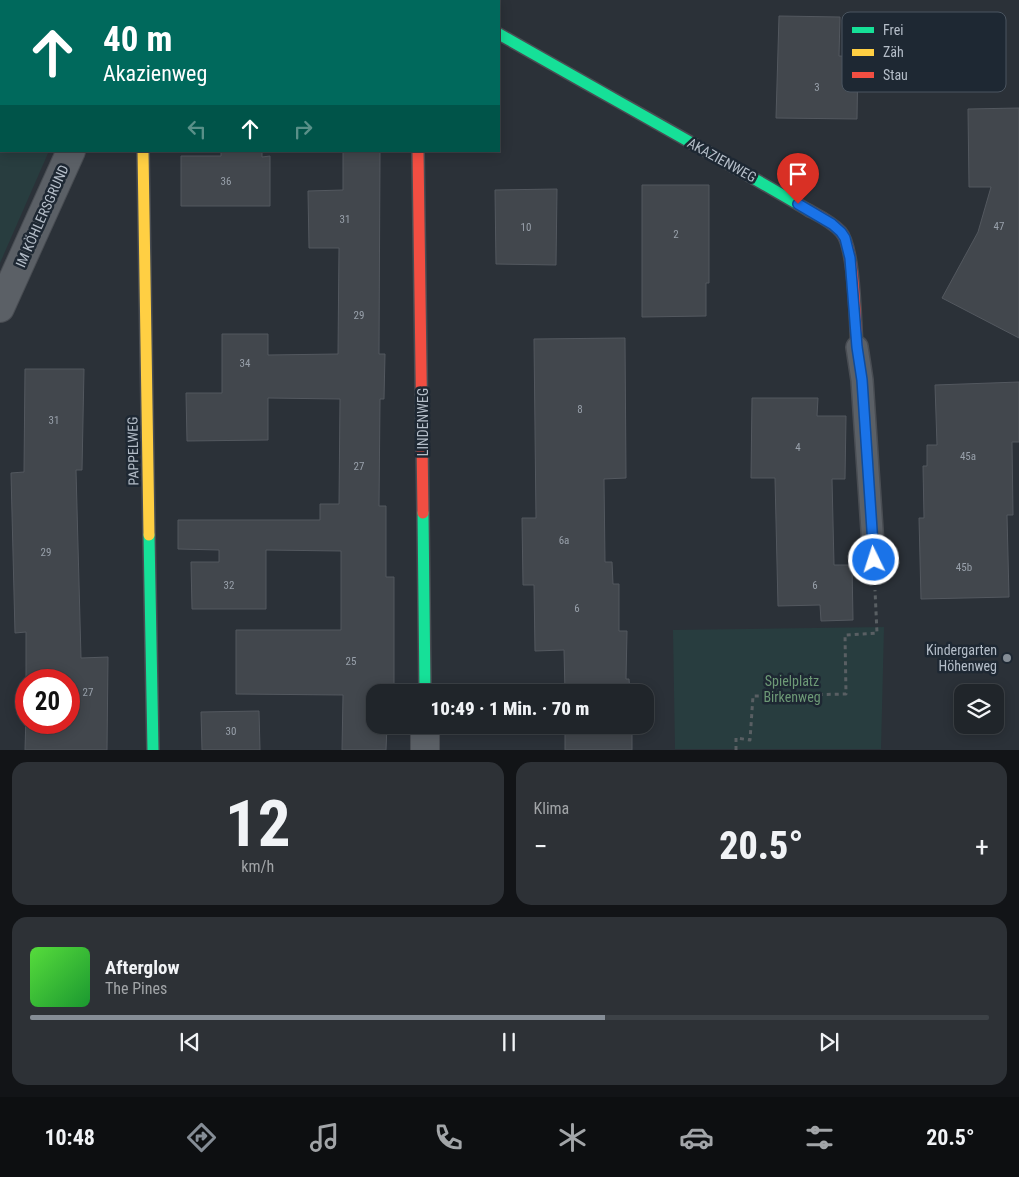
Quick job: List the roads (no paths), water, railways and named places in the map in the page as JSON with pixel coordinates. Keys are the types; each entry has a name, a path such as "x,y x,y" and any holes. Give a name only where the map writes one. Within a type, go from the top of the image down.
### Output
{"street":[{"name":"AKAZIENWEG","path":"500,35 730,164 832,224 845,238 850,258 857,347"},
{"name":"IM KÖHLERSGRUND","path":"0,308 71,152"},
{"name":"PAPPELWEG","path":"143,152 153,750"},
{"name":"LINDENWEG","path":"418,152 425,684"},
{"path":"425,734 425,750"}],"lane":[{"path":"857,347 862,380 874,560"}],"place":[{"name":"Kindergarten Höhenweg","path":"1007,658"}],"park label":[{"name":"Spielplatz Birkenweg","path":"792,690"}]}
